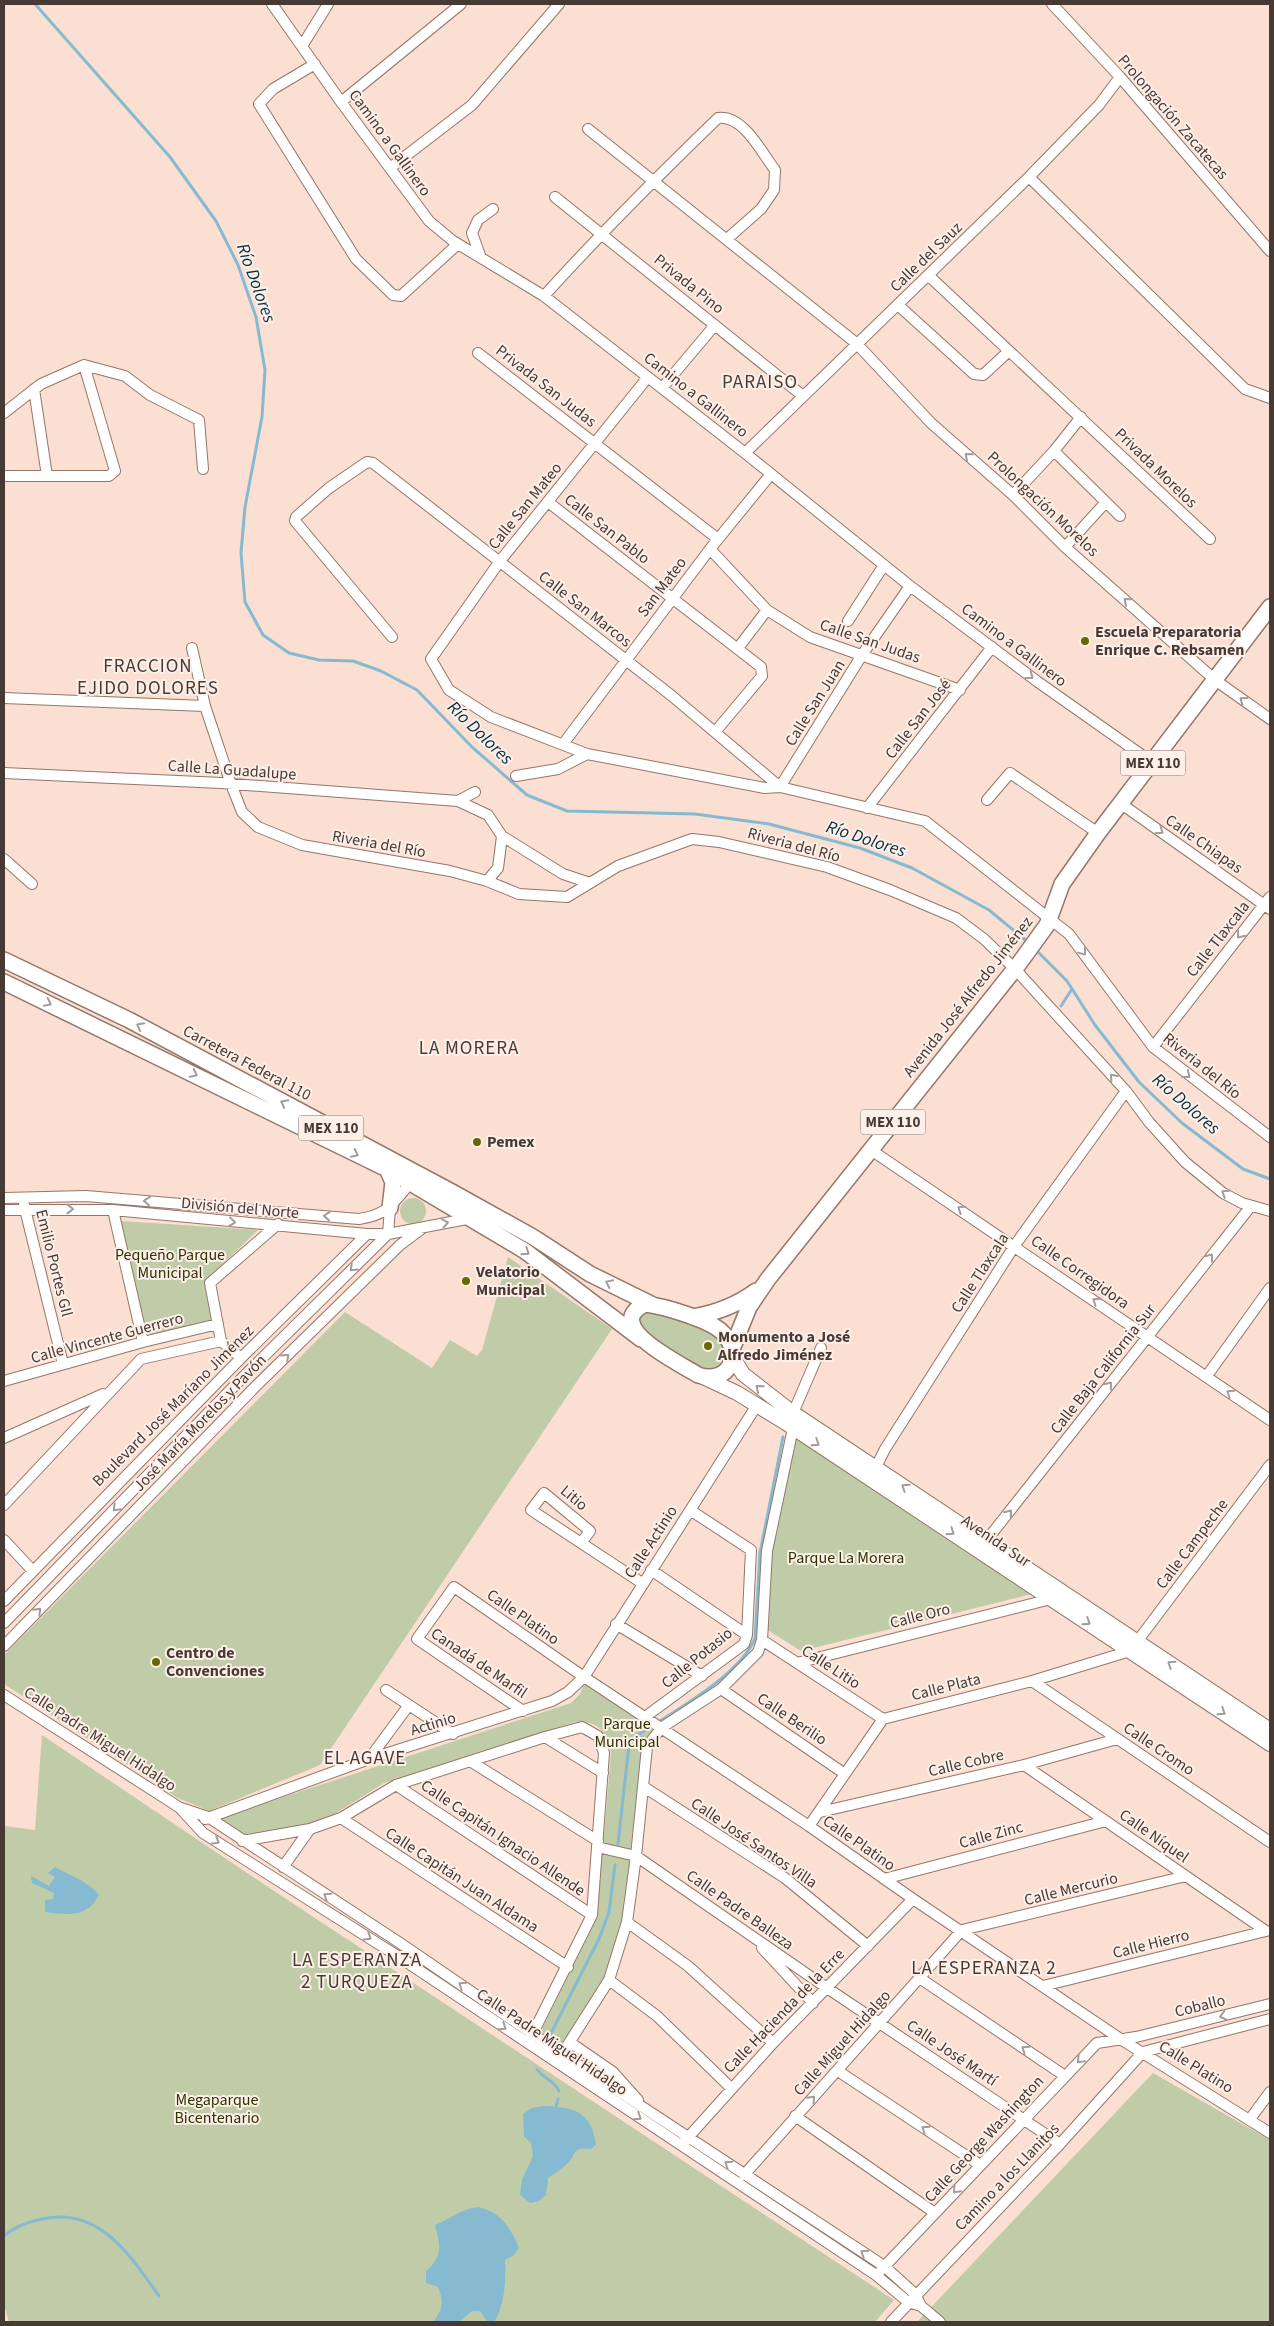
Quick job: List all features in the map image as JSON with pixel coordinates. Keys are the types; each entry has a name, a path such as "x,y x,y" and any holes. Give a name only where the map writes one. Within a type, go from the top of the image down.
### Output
{"main road":[{"name":"Avenida José Alfredo Jiménez","path":"768,1280 1017,967 1048,922 1062,884 1120,803 1153,763 1270,607"},
{"name":"Carretera Federal 110","path":"4,960 129,1020 533,1237 590,1274 653,1305"},
{"name":"Carretera Federal 110","path":"4,982 387,1169 472,1218 524,1251 640,1339"},
{"path":"387,1169 393,1182 390,1208"},
{"path":"410,1183 424,1183 515,1232 533,1237"},
{"name":"MEX 110","path":"691,1318 719,1312 744,1300 768,1280"},
{"name":"MEX 110","path":"640,1339 698,1375 716,1378 730,1366 732,1353 749,1307 768,1280"},
{"path":"640,1339 633,1330 631,1319 640,1307 645,1304 653,1305"},
{"name":"MEX 110","path":"653,1305 716,1326 728,1338 732,1353"},
{"name":"Avenida Sur","path":"732,1353 743,1374 783,1411 1133,1646 1270,1744"},
{"name":"Avenida Sur","path":"698,1375 757,1405 783,1411 793,1428 873,1473"},
{"name":"Avenida Sur","path":"982,1546 1051,1599 1133,1646 1270,1730"}],"street":[{"name":"Camino a Gallinero","path":"272,4 341,102 429,221 458,244 544,296 745,453 910,586 1153,763"},
{"path":"302,46 328,4"},
{"path":"341,102 460,4"},
{"path":"390,168 472,105 559,4"},
{"name":"Prolongación Zacatecas","path":"1054,5 1120,77 1270,251"},
{"path":"315,64 273,89 259,104 356,259 393,295 402,296 458,244"},
{"name":"Calle del Sauz","path":"745,453 856,343 929,276 1029,177 1100,105 1120,77"},
{"path":"544,296 601,233 653,180 718,118 725,117 742,127 776,170 774,190 761,209 727,239"},
{"name":"Prolongación Morelos","path":"588,129 856,343 931,423 1012,495 1065,547 1215,680 1270,719"},
{"path":"1029,177 1245,389 1270,398"},
{"name":"Privada Pino","path":"555,197 804,396"},
{"path":"482,259 472,233 478,220 493,208"},
{"name":"Privada Morelos","path":"929,276 1210,539"},
{"path":"898,304 974,374 982,376 1009,351"},
{"path":"662,388 715,325"},
{"name":"Privada San Judas","path":"478,353 595,443"},
{"path":"4,476 108,476 115,471 84,365"},
{"path":"4,413 34,389 84,365 125,376 150,395 199,420 203,469"},
{"name":"Calle San Mateo","path":"431,658 500,561 648,377"},
{"path":"34,389 46,476"},
{"path":"1012,495 1054,451 1081,417"},
{"path":"595,443 718,539"},
{"path":"1054,451 1120,516"},
{"name":"Calle San Marcos","path":"392,637 294,521 296,517 329,488 368,462 373,463 626,660 780,787"},
{"name":"San Mateo","path":"563,744 672,598 771,474"},
{"name":"Calle San Pablo","path":"548,502 761,667 762,676 715,732"},
{"path":"1065,547 1106,502"},
{"name":"Calle San Judas","path":"710,549 768,610 810,637 960,690"},
{"path":"848,621 884,565"},
{"name":"Calle San Juan","path":"780,787 862,655 910,586"},
{"path":"738,648 768,610"},
{"name":"Calle San José","path":"867,808 992,647"},
{"name":"Riveria del Río","path":"192,648 205,706 230,784 242,812 258,827 302,845 450,871 488,881 519,894 567,897 618,866 692,839 719,842 827,868 890,890 947,915 984,938 1017,967 1126,1091 1185,1162 1223,1193 1251,1206 1270,1211"},
{"name":"Riveria del Río","path":"431,658 449,690 491,717 587,754 765,788 780,787 925,821 1048,922 1069,934 1153,1047 1270,1137"},
{"path":"4,698 205,706"},
{"path":"516,776 558,769 587,754"},
{"name":"Calle La Guadalupe","path":"4,773 230,784 458,801"},
{"path":"987,800 1010,773 1098,833"},
{"path":"458,801 475,792"},
{"path":"458,801 488,815 502,836 563,874 590,883"},
{"name":"Calle Chiapas","path":"1120,803 1268,903"},
{"path":"488,881 498,868 502,836"},
{"path":"4,859 32,884"},
{"name":"Calle Tlaxcala","path":"1153,1047 1268,903"},
{"name":"Calle Tlaxcala","path":"873,1473 884,1449 1015,1245 1126,1091"},
{"name":"Calle Corregidora","path":"872,1150 1015,1245 1270,1420"},
{"name":"División del Norte","path":"4,1198 86,1196 359,1219 377,1216 390,1208 410,1183"},
{"name":"Emilio Portes GIl","path":"22,1197 63,1364"},
{"name":"Calle Baja California Sur","path":"982,1546 1251,1206"},
{"path":"388,1234 390,1208"},
{"name":"División del Norte","path":"4,1210 112,1210 367,1234 388,1234 472,1218"},
{"path":"112,1210 143,1342"},
{"path":"241,1358 221,1341 210,1283 276,1226 286,1213"},
{"name":"José María Morelos y Pavón","path":"4,1646 255,1387 400,1245 424,1227"},
{"name":"Boulevard José Maríano Jiménez","path":"4,1601 32,1570 241,1358 367,1234"},
{"name":"José María Morelos y Pavón","path":"4,1623 244,1376 388,1234"},
{"path":"1206,1377 1270,1288"},
{"name":"Calle Vincente Guerrero","path":"4,1381 143,1342 218,1324"},
{"path":"4,1504 141,1359 221,1341"},
{"path":"783,1411 821,1348"},
{"path":"4,1438 109,1392"},
{"name":"Calle Actinio","path":"568,1692 584,1677 642,1583 757,1405"},
{"path":"562,2054 609,1980 627,1922 644,1787 646,1747 653,1722 721,1689 758,1652 762,1640 767,1551 793,1428"},
{"name":"Calle Campeche","path":"1133,1646 1270,1465"},
{"name":"Litio","path":"581,1543 590,1531 544,1493 531,1510 581,1543 642,1583"},
{"name":"Calle Potasio","path":"653,1722 702,1676 744,1644 747,1635 751,1550 690,1510"},
{"path":"4,1540 32,1570"},
{"path":"651,1570 747,1635"},
{"name":"Calle Platino","path":"417,1639 454,1587 584,1677 809,1826 913,1899 962,1930 1122,2040 1270,2133"},
{"name":"Calle Oro","path":"798,1663 1051,1599"},
{"path":"616,1624 702,1676"},
{"name":"Canadá de Marfil","path":"417,1639 523,1711"},
{"name":"Calle Litio","path":"762,1640 883,1719"},
{"name":"Calle Plata","path":"883,1719 1032,1681 1133,1646"},
{"name":"Calle Cromo","path":"1032,1681 1270,1842"},
{"name":"Calle Berilio","path":"721,1689 845,1774"},
{"path":"386,1690 453,1734"},
{"name":"Actinio","path":"196,1826 208,1817 369,1759 552,1702 568,1692"},
{"name":"Calle Padre Miguel Hidalgo","path":"4,1696 180,1808 208,1817 403,1945 648,2112 884,2266 916,2294"},
{"path":"369,1759 409,1705"},
{"path":"809,1826 883,1719"},
{"path":"242,1841 310,1829 341,1818 396,1786 545,1737 582,1727 598,1736 604,1753 592,1915 568,1967 528,2043"},
{"path":"545,1737 603,1773"},
{"name":"Calle Cobre","path":"820,1812 1024,1765 1117,1739"},
{"path":"470,1761 598,1844 636,1856"},
{"name":"Calle Níquel","path":"1024,1765 1266,1931"},
{"name":"Calle Capitán Ignacio Allende","path":"396,1786 592,1915"},
{"name":"Calle José Santos Villa","path":"644,1787 785,1878 868,1946"},
{"name":"Calle Padre Miguel Hidalgo","path":"180,1808 196,1826 396,1955 876,2275 908,2302"},
{"name":"Calle Capitán Juan Aldama","path":"341,1818 568,1967"},
{"name":"Calle Zinc","path":"884,1879 1106,1821"},
{"path":"283,1867 310,1829"},
{"name":"Calle Padre Balleza","path":"636,1856 827,1988"},
{"name":"Calle Mercurio","path":"962,1930 1186,1876"},
{"name":"Calle Hacienda de la Erre","path":"680,2146 687,2136 773,2043 913,1899"},
{"path":"627,1922 688,1966 773,2043"},
{"name":"Calle Miguel Hidalgo","path":"744,2175 962,1930"},
{"name":"Calle Hierro","path":"1044,1986 1266,1931"},
{"path":"748,1933 813,2002"},
{"path":"396,1955 403,1945"},
{"path":"920,1979 1065,2076"},
{"path":"609,1980 657,2016 731,2088"},
{"name":"Calle José Martí","path":"827,1988 1060,2144"},
{"name":"Coballo","path":"1122,2040 1270,2004"},
{"name":"Coballo","path":"1143,2052 1270,2018"},
{"name":"Calle George Washington","path":"876,2275 1097,2043 1122,2040"},
{"name":"Calle Padre Miguel Hidalgo","path":"570,2044 614,2072 648,2112"},
{"name":"Camino a los Llanitos","path":"891,2322 1060,2144 1143,2052"},
{"path":"838,2071 980,2165"},
{"path":"1250,2119 1270,2092"},
{"path":"795,2116 935,2213"},
{"path":"916,2294 921,2306"},
{"path":"908,2302 921,2306 940,2322"}],"green space":[{"path":"413,1198 422,1202 426,1211 422,1220 413,1224 404,1220 400,1211 404,1202"},
{"name":"Pequeño Parque Municipal","path":"121,1221 258,1230 205,1281 212,1322 146,1337"},
{"path":"508,1257 612,1329 320,1765 209,1811 178,1798 4,1684 4,1655 345,1312 432,1368 450,1340 477,1356 482,1350"},
{"path":"644,1306 719,1332 728,1359 720,1366 711,1369 686,1360 654,1339 641,1326 637,1313"},
{"name":"Parque La Morera","path":"793,1428 1040,1592 801,1651 763,1627 767,1551"},
{"name":"Parque Municipal","path":"585,1682 655,1729 642,1745 623,1921 604,1980 561,2047 540,2033 597,1918 611,1753 607,1738 596,1725 575,1722 384,1783 322,1822 243,1835 216,1819 571,1703 580,1694"},
{"name":"Megaparque Bicentenario","path":"42,1735 265,1885 894,2300 875,2322 9,2322 4,2305 4,1826 35,1830"},
{"path":"1153,2073 1270,2140 1270,2322 917,2322"}],"water":[{"path":"55,1867 84,1882 99,1895 89,1908 69,1914 45,1912 45,1900 53,1899 54,1893 32,1883 31,1876 49,1886 55,1877 48,1873"},
{"path":"543,2106 564,2108 579,2113 590,2124 596,2144 591,2149 577,2150 566,2165 548,2178 546,2195 539,2201 530,2203 520,2195 522,2180 533,2156 531,2143 524,2136 523,2114 532,2108"},
{"path":"478,2207 493,2213 504,2222 519,2248 513,2256 505,2260 504,2291 498,2314 495,2321 487,2321 480,2311 472,2311 459,2322 433,2322 442,2305 438,2287 426,2283 426,2271 436,2260 439,2250 435,2225 461,2212"}],"waterway":[{"name":"Río Dolores","path":"35,4 170,157 216,221 238,265 256,317 265,370 262,417 245,507 241,553 245,602 263,635 289,653 319,660 353,661 381,671 417,690 472,747 527,795 567,811 695,814 769,824 860,848 912,868 989,910 1029,943"},
{"name":"Río Dolores","path":"1035,949 1067,981 1095,1025 1139,1082 1182,1123 1243,1169 1270,1179"},
{"path":"1061,1006 1072,989"},
{"path":"618,1844 629,1745 638,1735 721,1679 747,1652 755,1638 760,1553 783,1437"},
{"path":"550,2035 599,1939 609,1912 615,1865"},
{"path":"537,2069 555,2084 559,2091"},
{"path":"556,2106 558,2099"},
{"path":"4,2236 22,2225 42,2219 62,2217 80,2220 96,2227 111,2237 124,2250 159,2296"}],"place":[{"name":"Escuela Preparatoria Enrique C. Rebsamen","path":"1085,641"},
{"name":"Pemex","path":"477,1142"},
{"name":"Velatorio Municipal","path":"466,1281"},
{"name":"Monumento a José Alfredo Jiménez","path":"708,1346"},
{"name":"Centro de Convenciones","path":"156,1662"}],"district":[{"name":"PARAISO","path":"760,382"},
{"name":"FRACCION EJIDO DOLORES","path":"148,677"},
{"name":"LA MORERA","path":"469,1048"},
{"name":"EL AGAVE","path":"365,1758"},
{"name":"LA ESPERANZA 2","path":"984,1968"},
{"name":"LA ESPERANZA 2 TURQUEZA","path":"357,1971"}]}
